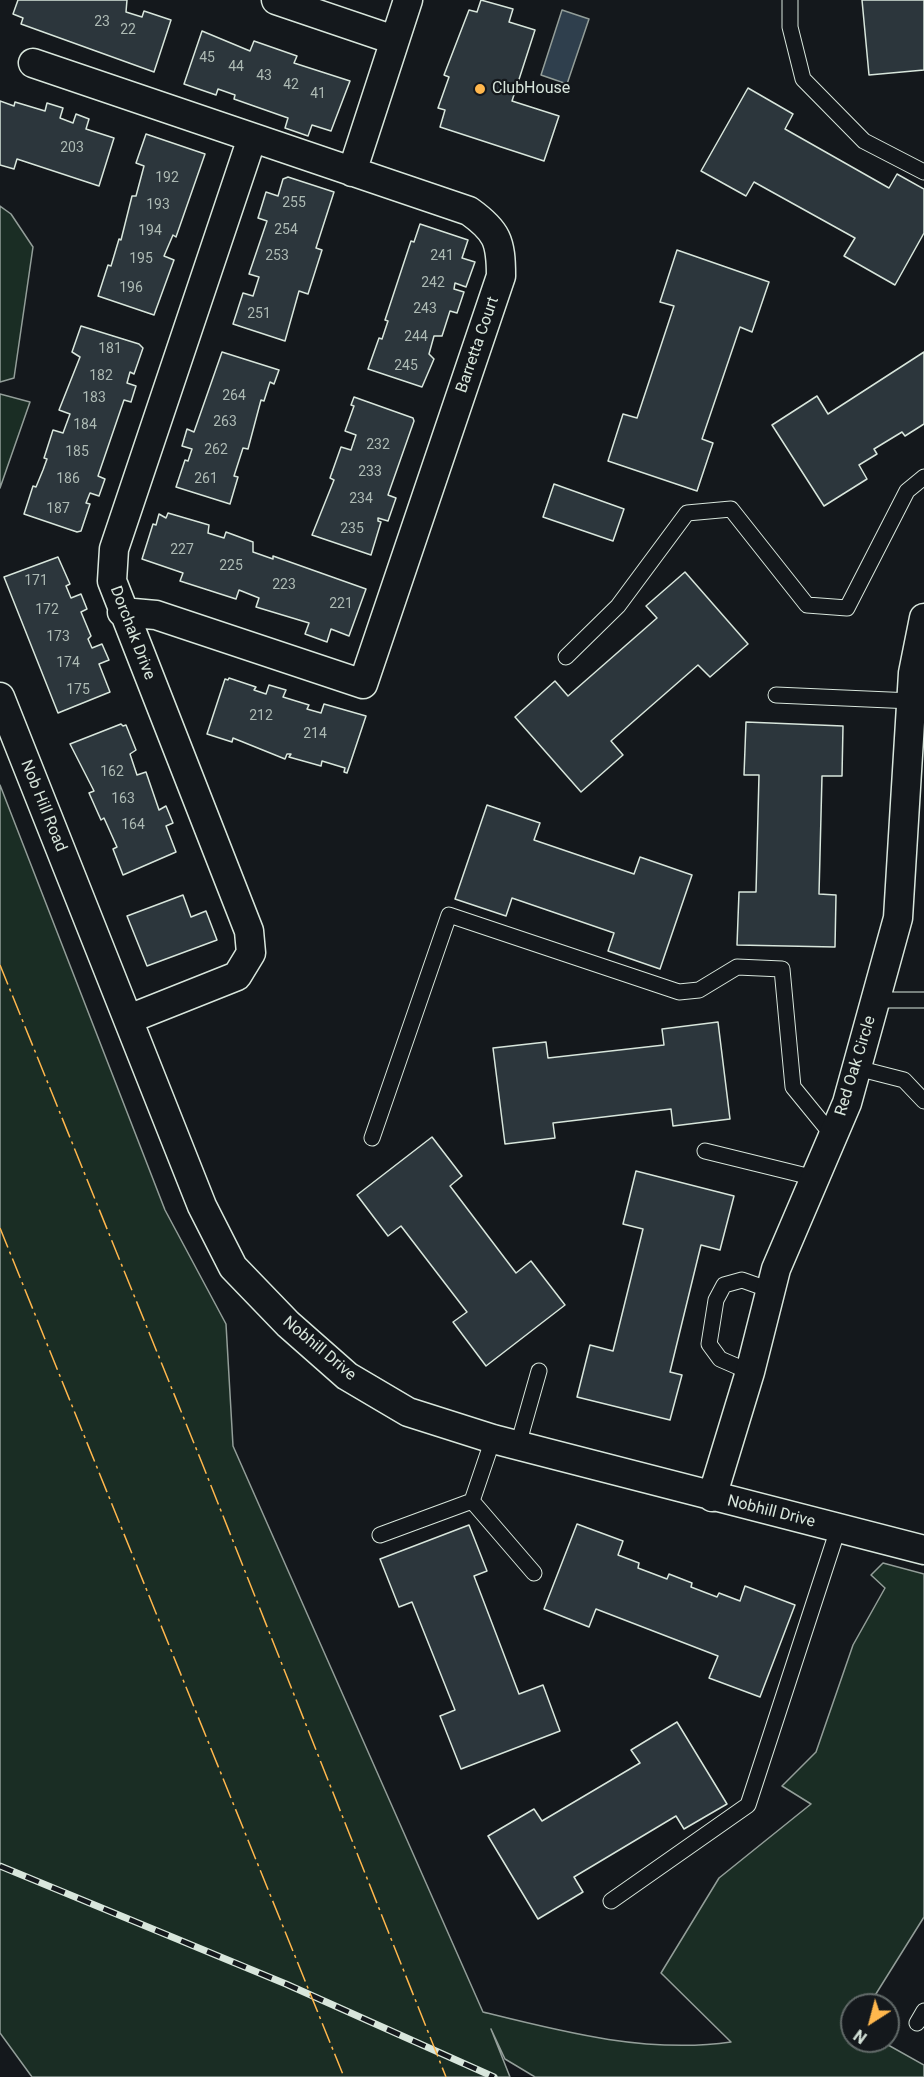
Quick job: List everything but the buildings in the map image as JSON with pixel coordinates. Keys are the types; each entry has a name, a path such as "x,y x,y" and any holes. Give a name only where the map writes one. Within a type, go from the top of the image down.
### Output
{"street":[{"path":"276,0 394,40"},
{"path":"352,172 408,0"},
{"name":"Barretta Court","path":"33,63 469,211 490,226 501,254 501,276 363,684 156,615 122,612"},
{"name":"Dorchak Drive","path":"129,1019 237,976 251,953 249,931 122,612 112,581 114,549 252,138"},
{"name":"Red Oak Circle","path":"712,1497 750,1372 776,1269 847,1103 898,918 913,673 924,618"},
{"name":"Nob Hill Road","path":"0,697 87,915"},
{"name":"Nobhill Drive","path":"87,915 202,1206 233,1267 288,1324 347,1376 408,1412 505,1442 924,1550"}],"lane":[{"path":"790,0 790,27 803,79 864,141 924,172"},
{"path":"566,657 618,606 687,513 731,509 807,605 847,608 907,491 924,477"},
{"path":"776,695 912,701"},
{"path":"372,1138 449,915 679,992 699,990 737,967 782,969 793,1087 832,1137"},
{"path":"875,1000 924,1000"},
{"path":"857,1068 903,1080 924,1101"},
{"path":"705,1151 815,1178"},
{"path":"750,1372 720,1359 709,1344 716,1300 724,1285 742,1280 770,1290"},
{"path":"380,1535 472,1501 505,1442 539,1371"},
{"path":"472,1501 534,1573"},
{"path":"611,1901 748,1805 838,1529"}],"green space":[{"path":"0,206 11,214 33,247 14,378 0,382"},
{"path":"0,394 30,402 0,488"},
{"path":"0,785 165,1210 226,1324 233,1446 483,2012 544,2027 637,2043 700,2045 731,2042 661,1973 719,1878 811,1804 782,1786 816,1752 853,1645 885,1588 871,1575 883,1563 924,1574 924,1917 876,1993 840,1993 840,2053 900,2052 924,2065 924,2077 535,2077 505,2059 491,2029 510,2077 32,2077 0,2033"}],"water":[{"path":"562,10 589,19 567,84 541,75"}],"railway":[{"path":"0,1866 286,1984 494,2077"}],"power":[{"path":"0,965 202,1463 446,2077"},
{"path":"0,1228 344,2077"}],"place":[{"name":"ClubHouse","path":"480,89"}]}
